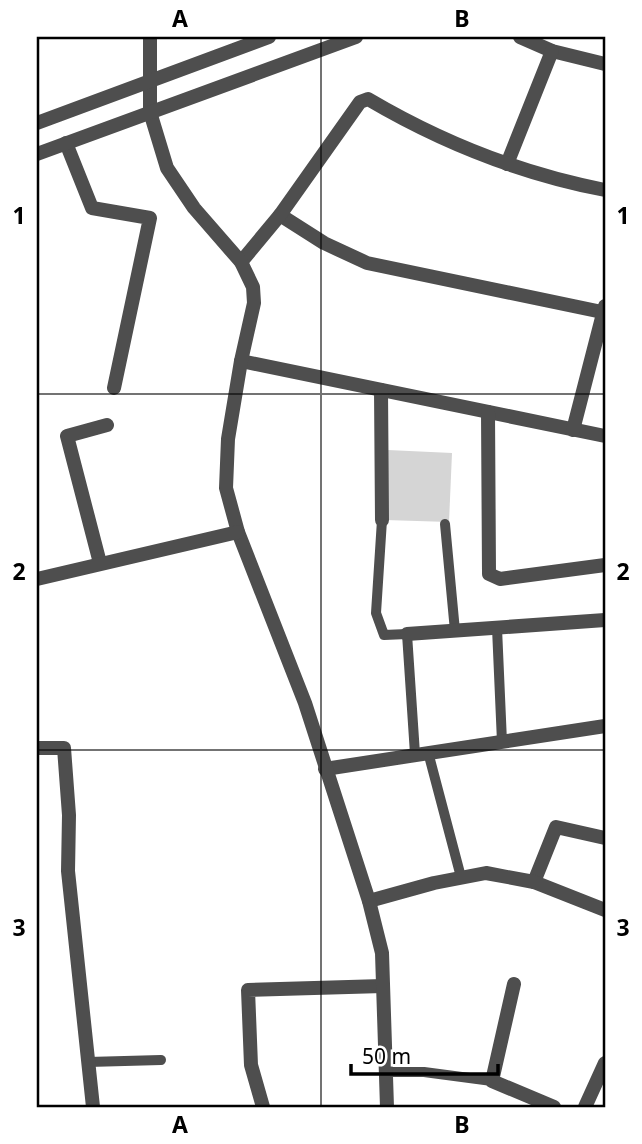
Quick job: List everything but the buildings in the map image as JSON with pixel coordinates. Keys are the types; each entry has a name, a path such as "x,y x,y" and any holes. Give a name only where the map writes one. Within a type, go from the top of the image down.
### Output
{"street":[{"path":"150,37 150,112 167,168 194,208 241,262 253,287 254,303 240,361 228,439 226,488 238,532 305,703 369,901 382,953 387,1107"},
{"path":"37,123 269,37"},
{"path":"37,154 356,37"},
{"path":"520,37 552,51 605,64"},
{"path":"507,164 552,51"},
{"path":"241,262 280,215 360,102 368,99 397,116 507,164 574,184 605,190"},
{"path":"66,143 92,208 150,218 114,388"},
{"path":"280,215 324,243 367,263 604,309 573,429"},
{"path":"240,361 605,436"},
{"path":"381,390 382,520"},
{"path":"488,412 489,574 500,579 605,565"},
{"path":"100,563 67,436 107,425"},
{"path":"37,579 238,532"},
{"path":"407,634 605,620"},
{"path":"325,769 605,726"},
{"path":"37,748 64,748 69,815 68,871 93,1107"},
{"path":"534,882 556,827 605,838"},
{"path":"369,901 486,873 534,882 605,910"},
{"path":"514,984 492,1082 554,1107"},
{"path":"264,1107 251,1065 248,990 383,986"},
{"path":"585,1107 605,1063"}],"lane":[{"path":"382,520 376,613 384,635 407,634 422,753 461,877"},
{"path":"445,524 454,631"},
{"path":"497,628 502,742"},
{"path":"88,1062 161,1060"},
{"path":"386,1072 424,1072 492,1082"}],"shaded area":[{"path":"388,450 452,453 449,522 385,520"}]}
